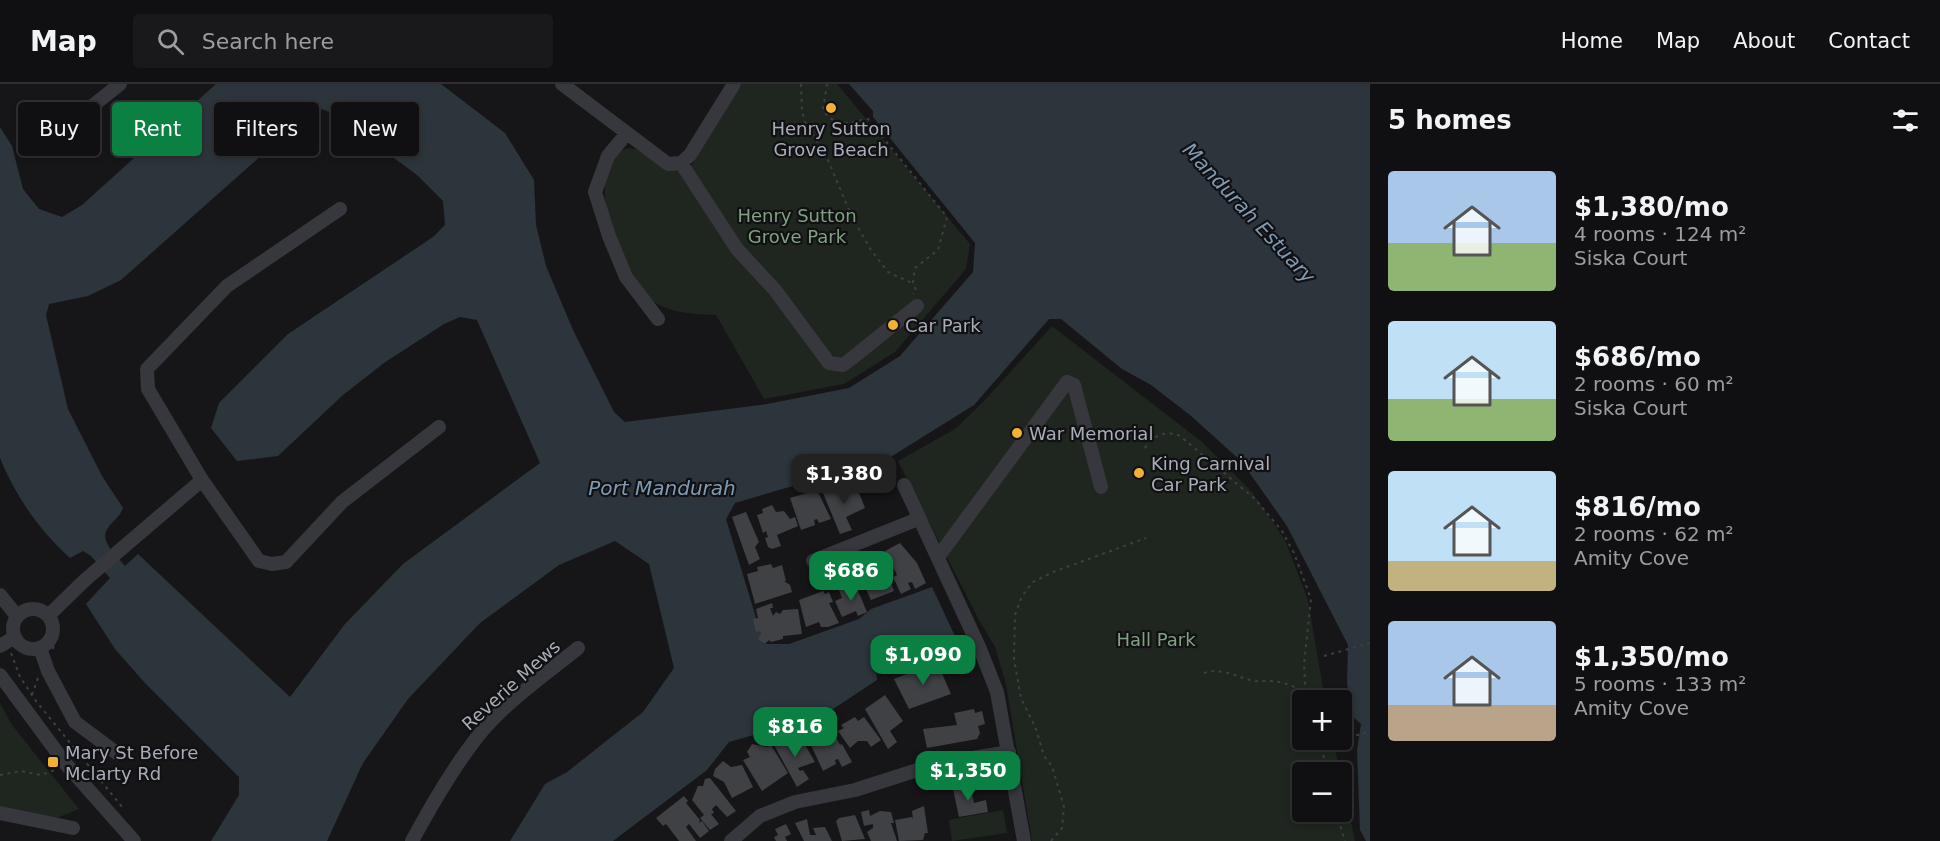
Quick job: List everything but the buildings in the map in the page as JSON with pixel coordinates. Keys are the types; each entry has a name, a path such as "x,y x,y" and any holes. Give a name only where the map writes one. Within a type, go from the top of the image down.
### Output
{"street":[{"path":"97,102 120,84"},
{"path":"562,84 668,164 681,163 690,155 734,84"},
{"path":"627,133 608,156 595,192 626,277 658,319"},
{"path":"681,163 737,249 775,290 829,363 843,365 866,347 915,300"},
{"path":"340,209 227,286 147,369 148,389 202,480 259,561 272,564 286,562 342,502 439,427"},
{"path":"938,558 1067,382 1074,385 1101,487"},
{"path":"49,615 85,580 202,480"},
{"path":"904,485 997,692 1010,752 1024,841"},
{"path":"813,561 918,519"},
{"path":"0,595 17,616"},
{"path":"36,608 49,615 54,628 52,637 40,648 30,649 7,642 17,616 24,610 36,608"},
{"path":"40,648 48,670 75,722 118,754"},
{"name":"Reverie Mews","path":"412,841 439,790 479,734 529,687 578,648"},
{"path":"0,675 65,763 134,841"},
{"path":"731,841 760,816 795,802 855,790 936,764 1010,752"},
{"path":"0,813 73,828"}],"path":[{"path":"801,84 801,103 807,127 825,153 852,217 871,250 888,272 914,284"},
{"path":"827,84 823,110 830,119 846,125 868,119 947,217 938,250 915,268 915,300"},
{"path":"1145,448 1161,434 1180,436 1244,488 1282,531 1294,553 1311,599 1304,664 1305,690"},
{"path":"1051,841 1062,828 1064,807 1052,766 1044,756 1036,729 1021,698 1014,659 1015,615 1022,596 1033,582 1053,572 1146,538"},
{"path":"32,695 40,674 55,666 52,648 63,615"},
{"path":"7,642 20,677 32,695 123,809"},
{"path":"1324,656 1370,643"},
{"path":"1203,673 1213,670 1227,672 1257,682 1268,681 1292,685 1301,690"},
{"path":"1352,737 1370,731"},
{"path":"0,775 21,771 41,775 50,773 77,754"},
{"path":"1339,822 1345,841"}],"green space":[{"name":"Henry Sutton Grove Park","path":"742,84 837,84 970,244 966,269 895,352 844,384 764,399 716,315 671,309 646,297 633,280 616,240 606,205 605,192 607,173 615,156 619,152 632,148 643,153 665,170 692,165"},
{"name":"Hall Park","path":"1052,326 1202,442 1252,492 1285,540 1308,600 1323,690 1292,690 1292,750 1335,750 1338,762 1292,762 1292,822 1351,822 1355,841 1032,841 1006,684 995,647 898,461 955,429 984,401"},
{"path":"0,703 12,725 79,809 54,819 0,807"},
{"path":"1003,810 1007,833 952,841 949,820"}],"water":[{"name":"Port Mandurah","path":"216,84 441,84 505,133 534,180 536,225 546,266 573,330 614,412 625,422 767,404 849,388 900,356 973,272 975,243 873,117 873,111 849,84 1370,84 1370,841 1366,841 1360,830 1357,750 1361,724 1352,716 1352,690 1348,690 1347,683 1348,645 1287,526 1241,461 1190,415 1151,385 1122,369 1061,319 1049,319 974,405 889,458 735,503 726,519 764,644 789,644 859,619 871,609 932,587 961,649 924,662 911,650 885,656 876,670 877,680 824,715 729,742 707,770 613,841 510,841 545,784 567,772 643,712 674,668 649,564 615,541 559,565 480,623 408,699 363,763 327,841 211,841 239,795 239,777 144,682 115,649 86,604 110,578 91,556 83,551 70,558 48,536 13,486 0,458 0,127 12,146 23,189 39,209 62,217 82,205 136,156 202,156 202,102 196,102","holes":["214,102 319,102 319,110 331,112 331,102 419,102 419,156 391,156 417,175 443,201 445,225 433,237 288,334 219,403 211,428 237,461 278,456 343,395 384,363 444,324 460,317 477,320 540,463 403,564 345,624 290,697 138,554 125,566 110,548 105,538 106,533 123,508 102,476 68,409 46,315 49,304 88,296 121,280 261,156 214,156"]}],"place":[{"name":"Henry Sutton Grove Beach","path":"831,108"},
{"name":"Car Park","path":"893,325"},
{"name":"War Memorial","path":"1017,433"},
{"name":"King Carnival Car Park","path":"1139,473"},
{"name":"Mary St Before Mclarty Rd","path":"53,762"}],"water label":[{"name":"Mandurah Estuary","path":"1249,213"}]}
